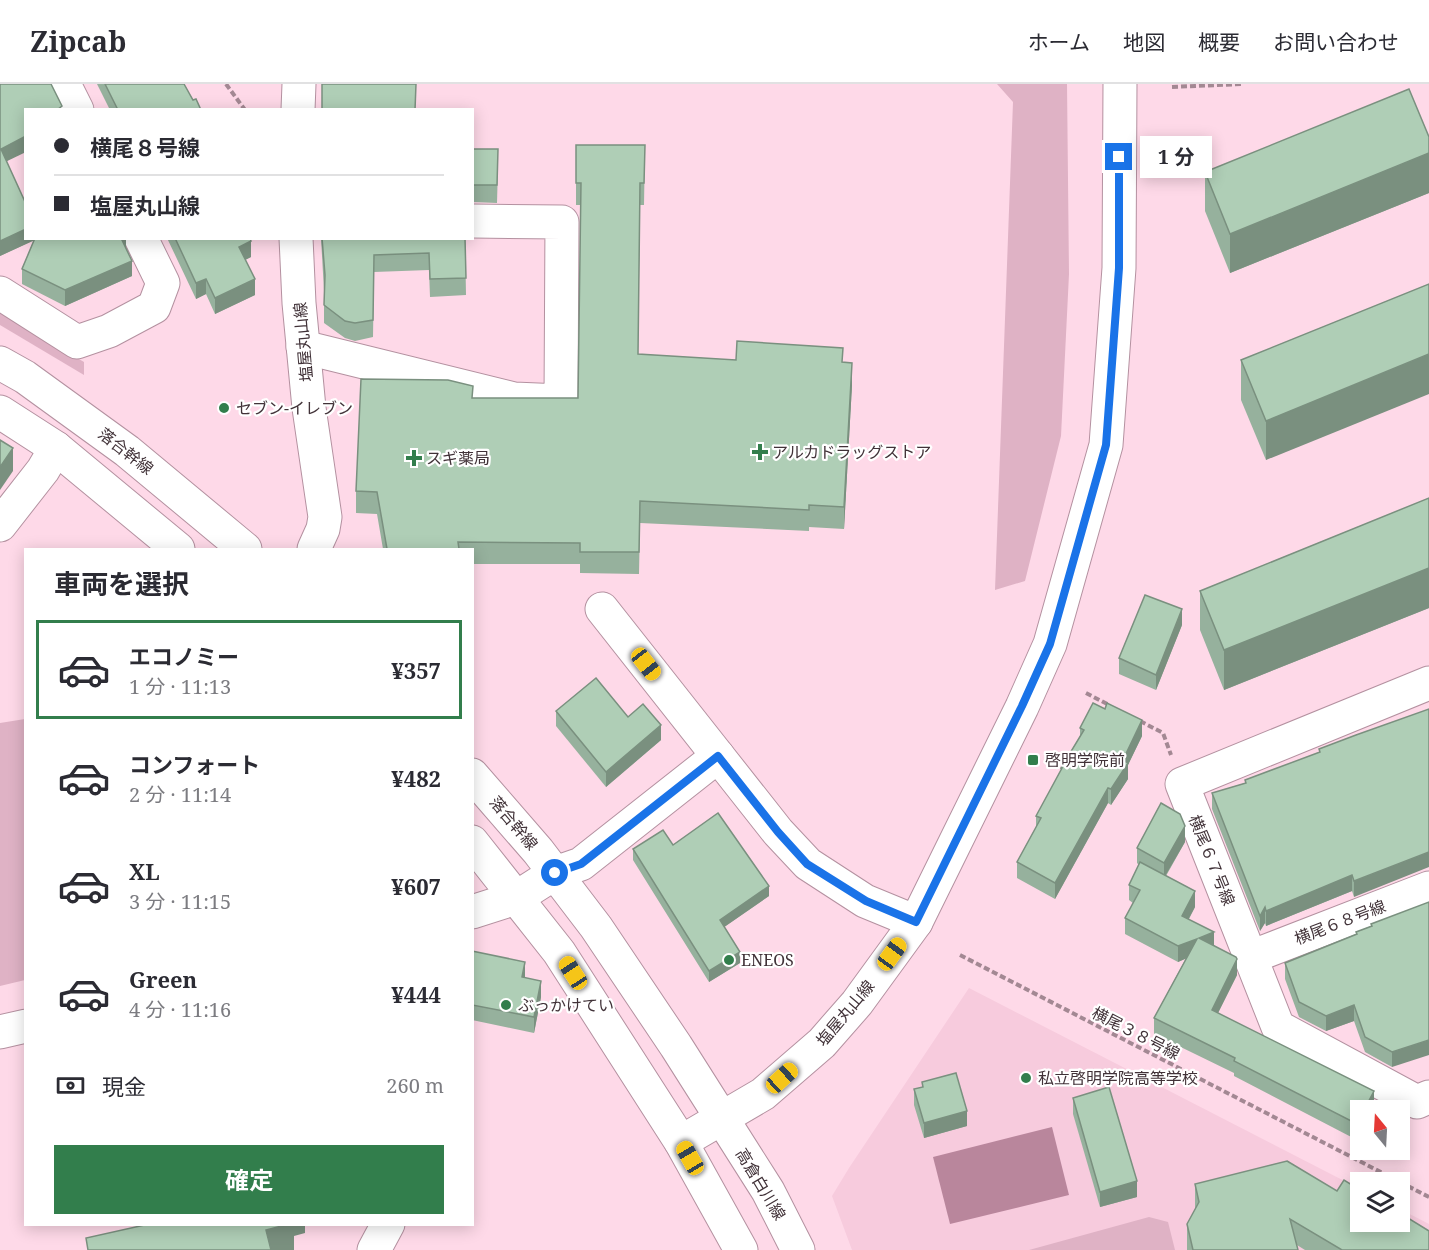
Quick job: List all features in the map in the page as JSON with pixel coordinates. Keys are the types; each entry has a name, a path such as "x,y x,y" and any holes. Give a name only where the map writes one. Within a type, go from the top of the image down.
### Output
{"street":[{"path":"64,84 76,108"},
{"path":"298,84 298,108"},
{"name":"塩屋丸山線","path":"681,1142 763,1094 822,1043 857,1003 916,922 1050,644 1106,445 1119,268 1120,84"},
{"path":"303,347 514,399 561,401 562,222 474,221"},
{"path":"0,293 77,342 81,342 109,331 154,307 163,283 142,240"},
{"name":"塩屋丸山線","path":"296,240 309,408 326,517 314,548"},
{"name":"落合幹線","path":"0,363 25,377 127,451 243,548"},
{"path":"0,412 56,448 177,548"},
{"path":"0,525 43,470 56,448"},
{"path":"602,609 778,832 807,864 866,901 916,922"},
{"path":"1182,784 1429,683"},
{"path":"474,911 516,898 555,873 581,864 718,756"},
{"name":"落合幹線","path":"474,777 555,873"},
{"name":"横尾６７号線","path":"1182,784 1278,1027 1425,1105"},
{"path":"474,845 559,952 681,1142 741,1250"},
{"path":"555,873 596,927 676,1046 721,1119"},
{"name":"横尾６８号線","path":"1251,957 1429,888"},
{"path":"0,1032 24,1026"},
{"name":"高倉白川線","path":"721,1119 768,1191 798,1250"},
{"path":"374,1250 387,1226"}],"path":[{"path":"226,84 244,108"},
{"path":"1172,87 1240,84"},
{"path":"1086,693 1115,708"},
{"path":"1134,718 1163,733 1182,784"},
{"name":"横尾３８号線","path":"960,955 1429,1197"}],"shaded area":[{"path":"997,84 1067,84 1069,274 1061,436 1025,581 995,590 1013,102"},
{"path":"0,313 84,362 84,375 0,325"},
{"path":"24,719 24,980 0,986 0,723"},
{"name":"私立啓明学院高等学校","path":"969,988 1350,1184 1350,1232 1410,1232 1410,1214 1429,1224 1429,1250 852,1250 832,1196"},
{"path":"1052,1127 1069,1195 950,1224 933,1157"},
{"path":"1149,1217 1168,1222 1175,1250 1029,1250"}],"building":[{"path":"0,84 51,84 62,106 60,108 24,108 24,137 1,149 24,200 24,230 0,241"},
{"path":"105,84 184,84 200,108 117,108"},
{"path":"322,84 416,84 415,108 322,108"},
{"path":"1409,89 1429,137 1429,153 1230,234 1205,172"},
{"path":"576,145 645,145 644,183 640,183 638,354 736,360 737,341 843,348 842,362 852,363 844,507 809,505 809,510 640,501 639,552 580,552 580,543 458,542 459,548 387,548 377,492 356,491 361,379 448,380 473,386 472,398 578,398 581,183 576,183"},
{"path":"474,149 498,149 497,185 474,185"},
{"path":"34,240 122,240 132,261 65,290 22,269"},
{"path":"176,240 251,240 239,247 255,279 215,298 206,279 196,283"},
{"path":"322,240 465,240 466,278 430,279 429,253 374,255 373,320 355,323 345,321 324,305 325,275"},
{"path":"1429,284 1429,354 1266,421 1241,360"},
{"path":"0,440 13,448 0,467"},
{"path":"1429,498 1429,568 1224,650 1200,591"},
{"path":"1145,595 1182,609 1156,675 1119,658"},
{"path":"596,678 628,717 643,704 661,725 606,772 556,711"},
{"path":"1093,703 1105,709 1107,703 1142,720 1123,760 1128,763 1111,789 1108,788 1055,883 1017,862 1041,818 1036,816 1084,730 1080,728"},
{"path":"1429,709 1429,852 1354,881 1352,875 1266,911 1265,907 1260,916 1212,793 1246,783 1245,780 1320,752 1319,749"},
{"path":"1161,803 1180,814 1185,826 1164,863 1137,848"},
{"path":"718,813 769,886 720,920 740,952 709,971 633,849 663,830 673,845"},
{"path":"1140,862 1195,891 1182,916 1214,932 1199,938 1237,959 1212,1010 1374,1091 1369,1100 1350,1100 1350,1120 1234,1061 1235,1058 1154,1018 1197,939 1178,946 1125,918 1140,890 1129,885"},
{"path":"1429,902 1429,1040 1392,1052 1365,1037 1354,1005 1326,1016 1299,1002 1285,963 1357,934 1356,932 1372,926 1371,924"},
{"name":"ぶっかけてい","path":"474,951 525,962 522,977 541,981 534,1017 474,1005"},
{"path":"956,1073 967,1111 924,1123 914,1089 923,1087 922,1082"},
{"path":"1109,1087 1137,1181 1100,1192 1073,1098"},
{"path":"1287,1161 1337,1191 1344,1180 1350,1184 1350,1232 1410,1232 1410,1219 1429,1231 1429,1250 1342,1250 1290,1219 1298,1250 1193,1250 1187,1224 1199,1202 1195,1184"},
{"path":"140,1226 281,1226 266,1230 271,1250 88,1250 86,1238"}],"place":[{"name":"セブン-イレブン","path":"224,408"},
{"name":"アルカドラッグストア","path":"760,452"},
{"name":"スギ薬局","path":"414,458"},
{"name":"啓明学院前","path":"1033,760"},
{"name":"ENEOS","path":"729,960"},
{"name":"ぶっかけてい","path":"506,1005"},
{"name":"私立啓明学院高等学校","path":"1026,1078"}],"route":[{"path":"555,873 581,864 718,756 778,832 807,864 866,901 916,922 1050,644 1106,445 1119,268 1119,157"}]}
